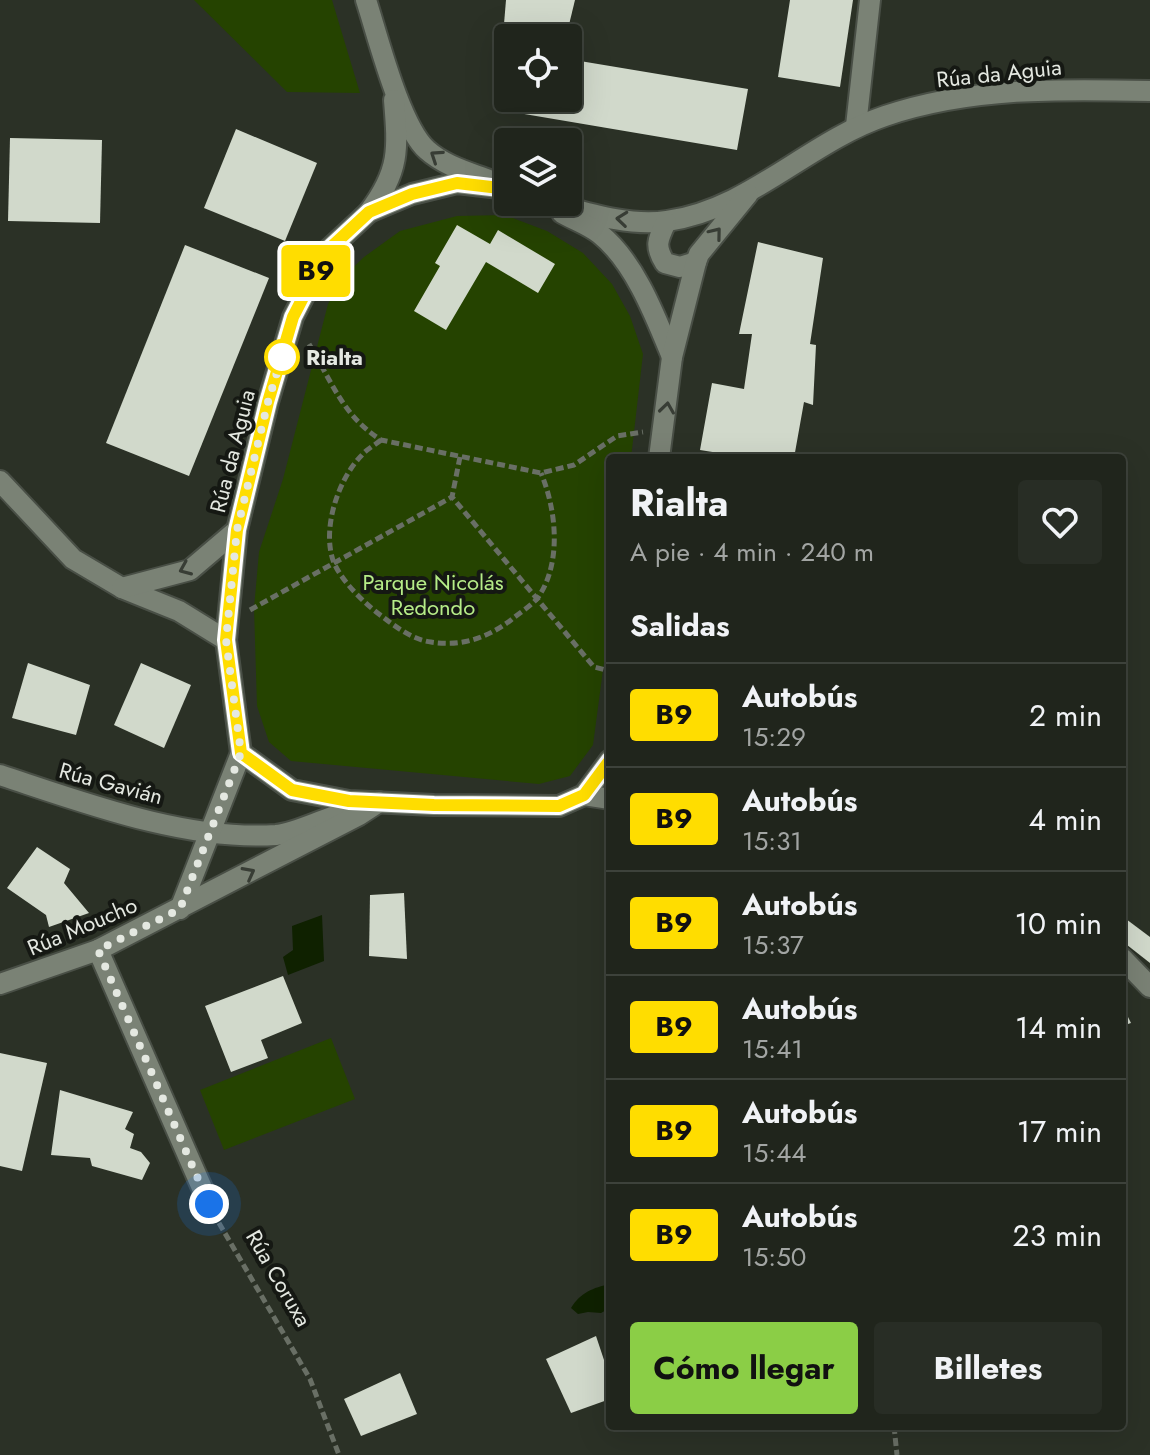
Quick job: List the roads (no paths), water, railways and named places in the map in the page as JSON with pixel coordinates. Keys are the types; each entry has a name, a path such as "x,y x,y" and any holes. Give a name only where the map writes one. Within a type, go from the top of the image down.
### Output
{"street":[{"path":"366,0 393,88 425,148 445,163 494,182"},
{"path":"856,126 870,0"},
{"path":"369,212 384,192 398,149 393,88"},
{"name":"Rúa da Aguia","path":"582,211 616,219 666,222 708,210 751,191 804,155 856,126 919,105 992,94 1072,90 1150,91"},
{"name":"Rúa da Aguia","path":"241,753 226,640 237,530 268,402 293,317 327,251 369,212 412,194 457,183 494,187"},
{"name":"Rúa da Aguia","path":"660,454 672,357 696,262 699,254 751,191"},
{"name":"Rúa da Aguia","path":"569,216 600,234 626,265 651,307 672,357"},
{"path":"666,222 657,241 657,250 665,263 680,267 696,262"},
{"path":"0,481 73,559 122,588 179,611 226,640"},
{"path":"122,588 190,570 237,530"},
{"path":"180,909 241,753 292,790 349,801 434,805 559,806 584,795 606,765"},
{"name":"Rúa Gavián","path":"0,775 100,808 211,833"},
{"path":"584,795 606,798"},
{"path":"211,833 279,835 335,816 349,801"},
{"name":"Rúa Moucho","path":"0,984 98,950 379,802"},
{"path":"98,950 209,1204"},
{"path":"1126,962 1150,987"}],"place":[{"name":"Rialta","path":"282,357"}],"park label":[{"name":"Parque Nicolás Redondo","path":"433,594"}]}
